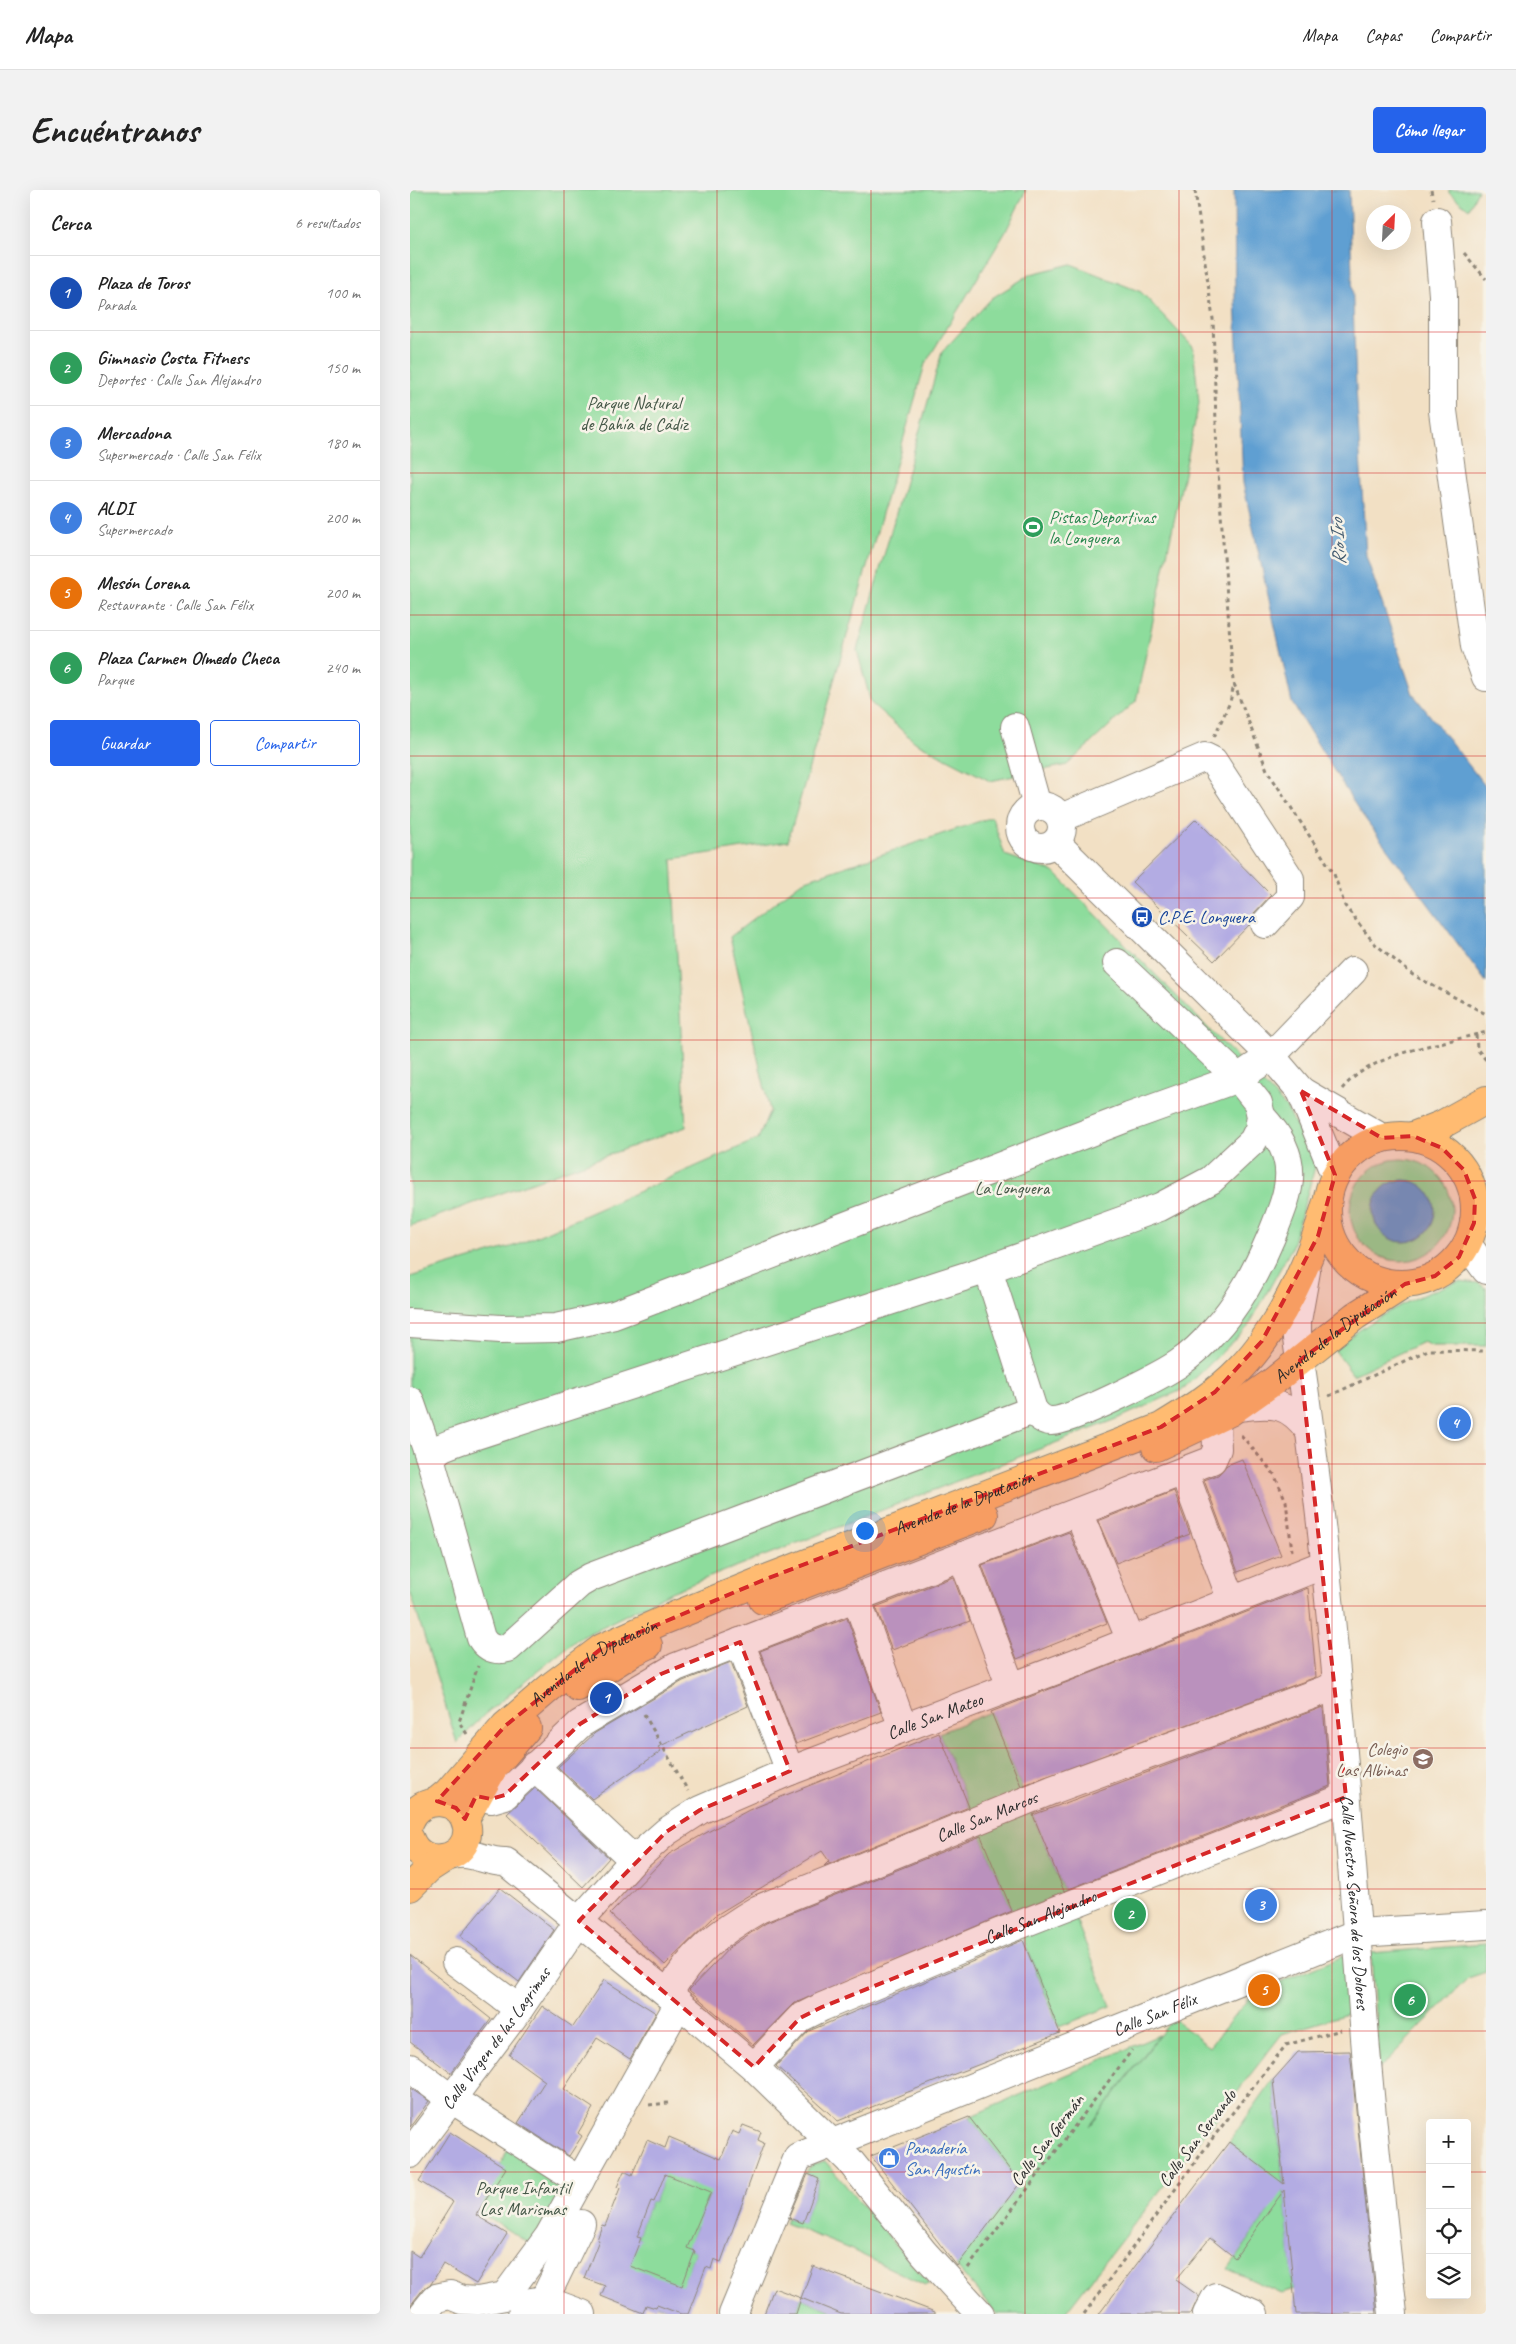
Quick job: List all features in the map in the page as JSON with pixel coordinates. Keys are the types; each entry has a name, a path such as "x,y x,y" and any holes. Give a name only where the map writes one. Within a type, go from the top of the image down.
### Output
{"main road":[{"path":"1413,1136 1442,1148 1454,1158 1471,1184 1478,1211 1459,1257 1435,1276 1405,1284 1374,1279 1348,1262 1331,1236 1326,1205 1335,1176 1354,1152 1367,1143 1382,1138 1413,1136 1441,1125 1486,1100"},
{"name":"Avenida de la Diputación","path":"420,1809 448,1792 505,1726 554,1684 602,1648 662,1620 1161,1427 1186,1412 1215,1392 1241,1368 1262,1341 1283,1308 1318,1236 1326,1205"},
{"name":"Avenida de la Diputación","path":"449,1857 464,1843 466,1823 478,1794 494,1767 527,1728 566,1696 633,1652 694,1626 861,1564 1170,1441 1227,1413 1300,1360 1355,1316 1405,1284"},
{"path":"420,1809 456,1808 466,1823"},
{"path":"410,1839 415,1850 422,1855 437,1860 449,1857"},
{"path":"410,1887 428,1869 449,1857"}],"street":[{"path":"1437,221 1443,295 1443,411 1475,646 1486,677"},
{"path":"1016,727 1051,822 1301,1091 1382,1138"},
{"path":"1051,822 1205,757 1213,761 1290,879 1290,897 1265,924"},
{"path":"430,1461 435,1451 461,1440 988,1269 1160,1207 1211,1180 1253,1141 1259,1129 1261,1116 1258,1103 1238,1078 1117,963"},
{"path":"410,1323 501,1328 556,1328 614,1315 1238,1078 1270,1056 1353,971"},
{"path":"1301,1091 1335,1176"},
{"path":"988,1269 1033,1410 1043,1419 1057,1421 1128,1391 1188,1356 1213,1333 1238,1303 1261,1261 1289,1188 1290,1169 1286,1151 1261,1116"},
{"path":"1478,1211 1486,1270"},
{"name":"Calle Nuestra Señora de los Dolores","path":"1308,1256 1297,1321 1300,1360 1325,1564 1358,1933 1364,2027 1393,2314"},
{"path":"410,1401 430,1461 481,1638 490,1647 502,1649 508,1648 579,1584 590,1577 1033,1410"},
{"path":"478,1794 491,1799 505,1795 580,1724 632,1691 676,1667 1212,1460 1216,1455 1227,1413 1264,1403 1281,1406 1299,1417 1310,1430"},
{"path":"1184,1472 1232,1601"},
{"path":"1078,1512 1131,1640"},
{"path":"962,1556 1011,1687"},
{"name":"Calle San Mateo","path":"579,1921 634,1860 666,1832 700,1810 790,1771 1325,1564"},
{"path":"856,1597 904,1728"},
{"path":"740,1642 790,1771"},
{"name":"Calle San Marcos","path":"423,2314 436,2298 450,2295 462,2300 478,2301 505,2296 549,2236 580,2181 673,1999 682,1970 723,1930 759,1908 1052,1790 1336,1686"},
{"path":"534,1766 634,1860"},
{"name":"Calle San Alejandro","path":"754,2067 800,2018 822,2007 1010,1928 1346,1797"},
{"path":"466,1823 504,1853 506,1862 754,2067 832,2142 924,2253 980,2314"},
{"path":"449,1857 469,1853 499,1862 506,1862"},
{"name":"Calle Virgen de las Lagrimas","path":"410,2154 450,2098 519,2010 579,1921"},
{"name":"Calle San Félix","path":"798,2157 1358,1933 1486,1925"},
{"path":"456,1962 519,2010"},
{"path":"410,2068 450,2098 580,2181"},
{"path":"733,2314 798,2157 796,2146 802,2131 803,2116"},
{"path":"581,2224 533,2307 582,2314"},
{"path":"1212,2306 1254,2314"}],"path":[{"path":"1195,190 1214,319 1217,458 1234,684 1267,770 1334,874 1345,906 1374,943 1413,975 1446,995 1486,1014"},
{"path":"1205,757 1230,702 1234,684"},
{"path":"1382,1060 1486,1032"},
{"path":"1476,1035 1477,1049 1486,1060"},
{"path":"1241,1434 1274,1474 1286,1501 1294,1576"},
{"path":"632,1691 700,1810"},
{"name":"Calle San Servando","path":"1084,2314 1216,2135 1286,2045 1322,2034 1364,2027"},
{"name":"Calle San Germán","path":"955,2285 1138,2042"}],"highlighted area":[{"path":"1301,1091 1382,1138 1413,1136 1428,1141 1442,1148 1464,1170 1475,1199 1474,1223 1459,1257 1435,1276 1405,1284 1300,1360 1346,1797 822,2007 800,2018 754,2067 579,1921 666,1832 700,1810 790,1771 740,1642 661,1674 580,1724 505,1795 491,1799 476,1796 465,1819 456,1808 437,1801 505,1726 602,1648 766,1579 1161,1427 1215,1392 1262,1341 1318,1236 1335,1175"}],"green space":[{"name":"Parque Natural de Bahía de Cádiz","path":"410,190 1026,190 1005,233 925,364 788,841 672,859 686,1127 410,1226"},
{"path":"1449,190 1478,190 1469,209 1449,193"},
{"name":"Pistas Deportivas la Longuera","path":"1071,264 1141,292 1193,347 1199,403 1136,701 1067,765 990,781 915,742 871,703 857,650 942,352 992,298 1031,274"},
{"name":"La Longuera","path":"992,817 1005,855 1054,872 1286,1107 1316,1164 1291,1249 1248,1327 1184,1389 1117,1419 671,1592 576,1640 485,1714 457,1743 410,1591 410,1277 517,1245 758,1139 770,1111 730,937 803,881"},
{"path":"1401,1159 1421,1163 1437,1174 1448,1190 1452,1210 1448,1230 1437,1246 1421,1257 1401,1261 1381,1257 1365,1246 1354,1230 1350,1210 1354,1190 1365,1174 1381,1163"},
{"path":"1459,1281 1478,1283 1486,1288 1486,1346 1432,1346 1423,1342 1353,1375 1334,1349 1393,1309"},
{"path":"991,1712 1111,2006 1059,2027 939,1733"},
{"path":"1486,1944 1486,1972 1468,1978 1379,2069 1371,1953"},
{"path":"1351,1953 1356,2011 1282,2034 1064,2314 997,2314 956,2266 1020,2183 969,2117 1159,2035 1090,2126 1173,2018 1209,2047 1253,1993"},
{"path":"1273,2080 1294,2289 1281,2293 1228,2269 1268,2212 1264,2170 1229,2142"},
{"name":"Parque Infantil Las Marismas","path":"511,2143 566,2179 535,2247 477,2211"},
{"path":"825,2161 929,2284 925,2285 852,2250 785,2223 787,2218 803,2222 819,2180 805,2173 813,2164"},
{"path":"661,2171 693,2185 696,2179 720,2188 708,2197 700,2219 706,2231 696,2227 688,2248 695,2251 674,2311 657,2305 622,2272 640,2238 637,2237 651,2201 654,2202 661,2184"},
{"path":"801,2298 839,2314 796,2314"}],"water":[{"name":"Rio Iro","path":"1234,190 1349,190 1356,387 1366,556 1413,694 1486,787 1486,982 1358,809 1292,703 1243,483 1235,298"},
{"path":"1398,1180 1410,1180 1426,1189 1433,1199 1435,1211 1433,1223 1426,1233 1410,1242 1398,1242 1387,1237 1378,1228 1373,1217 1373,1205 1378,1194 1387,1185"}],"building":[{"path":"1196,819 1271,895 1254,913 1250,924 1214,961 1132,882"},
{"path":"1242,1459 1281,1555 1238,1572 1204,1480 1218,1475 1227,1465"},
{"path":"1174,1491 1190,1534 1116,1563 1098,1521"},
{"path":"1069,1532 1107,1623 1017,1659 982,1565"},
{"path":"953,1577 970,1621 892,1650 876,1607"},
{"path":"1308,1588 1316,1677 1021,1786 991,1712"},
{"path":"847,1618 881,1712 796,1744 760,1651"},
{"path":"731,1662 748,1706 658,1747 661,1751 592,1799 558,1767 595,1733 683,1681"},
{"path":"1323,1707 1330,1786 1064,1891 1033,1815"},
{"path":"939,1733 969,1807 824,1866 829,1861 822,1851 716,1915 665,1965 610,1914 669,1854 702,1835 749,1810"},
{"path":"535,1788 609,1858 583,1887 507,1814"},
{"path":"981,1836 1012,1911 793,2004 753,2045 689,1990 731,1946 766,1923"},
{"path":"500,1888 554,1930 519,1982 460,1936"},
{"path":"1023,1940 1060,2033 838,2121 776,2066 809,2031"},
{"path":"410,1955 491,2019 451,2073 410,2042"},
{"path":"604,1980 656,2013 630,2059 597,2038 564,2089 593,2108 578,2133 582,2136 569,2156 518,2123 545,2081 509,2055 542,2006 573,2027"},
{"path":"1350,2051 1377,2314 1296,2314 1284,2190 1235,2258 1210,2238 1176,2280 1199,2296 1191,2314 1099,2314 1229,2142 1284,2184 1273,2080 1298,2052"},
{"path":"410,2088 429,2101 410,2127"},
{"path":"969,2117 1020,2183 957,2266 871,2156"},
{"path":"743,2125 761,2132 758,2140 764,2143 721,2262 714,2259 711,2269 706,2267 688,2314 681,2314 657,2305 656,2308 646,2305 643,2313 601,2296 605,2286 584,2278 599,2240 597,2240 602,2225 605,2226 620,2188 617,2187 624,2171 632,2175 647,2140 665,2148 669,2137 721,2159 732,2131 739,2134","holes":["665,2174 711,2192 687,2248 695,2251 682,2286 630,2266 641,2238 637,2237 651,2201 654,2202"]},
{"path":"450,2132 506,2168 476,2215 507,2234 476,2284 443,2264 431,2284 424,2288 410,2306 410,2251 419,2257 453,2202 419,2181"},
{"path":"808,2174 819,2179 803,2223 789,2218"},
{"path":"813,2266 935,2312 935,2314 841,2314 801,2298"},
{"path":"774,2288 801,2298 796,2314 764,2314"}],"place":[{"name":"Pistas Deportivas la Longuera","path":"1033,527"},
{"name":"C.P.E. Longuera","path":"1142,917"},
{"name":"ALDI","path":"1455,1423"},
{"name":"Plaza de Toros","path":"606,1698"},
{"name":"Colegio Las Albinas","path":"1423,1759"},
{"name":"Mercadona","path":"1261,1905"},
{"name":"Gimnasio Costa Fitness","path":"1130,1914"},
{"name":"Mesón Lorena","path":"1264,1990"},
{"name":"Plaza Carmen Olmedo Checa","path":"1410,2000"},
{"name":"Panadería San Agustín","path":"889,2158"}]}
